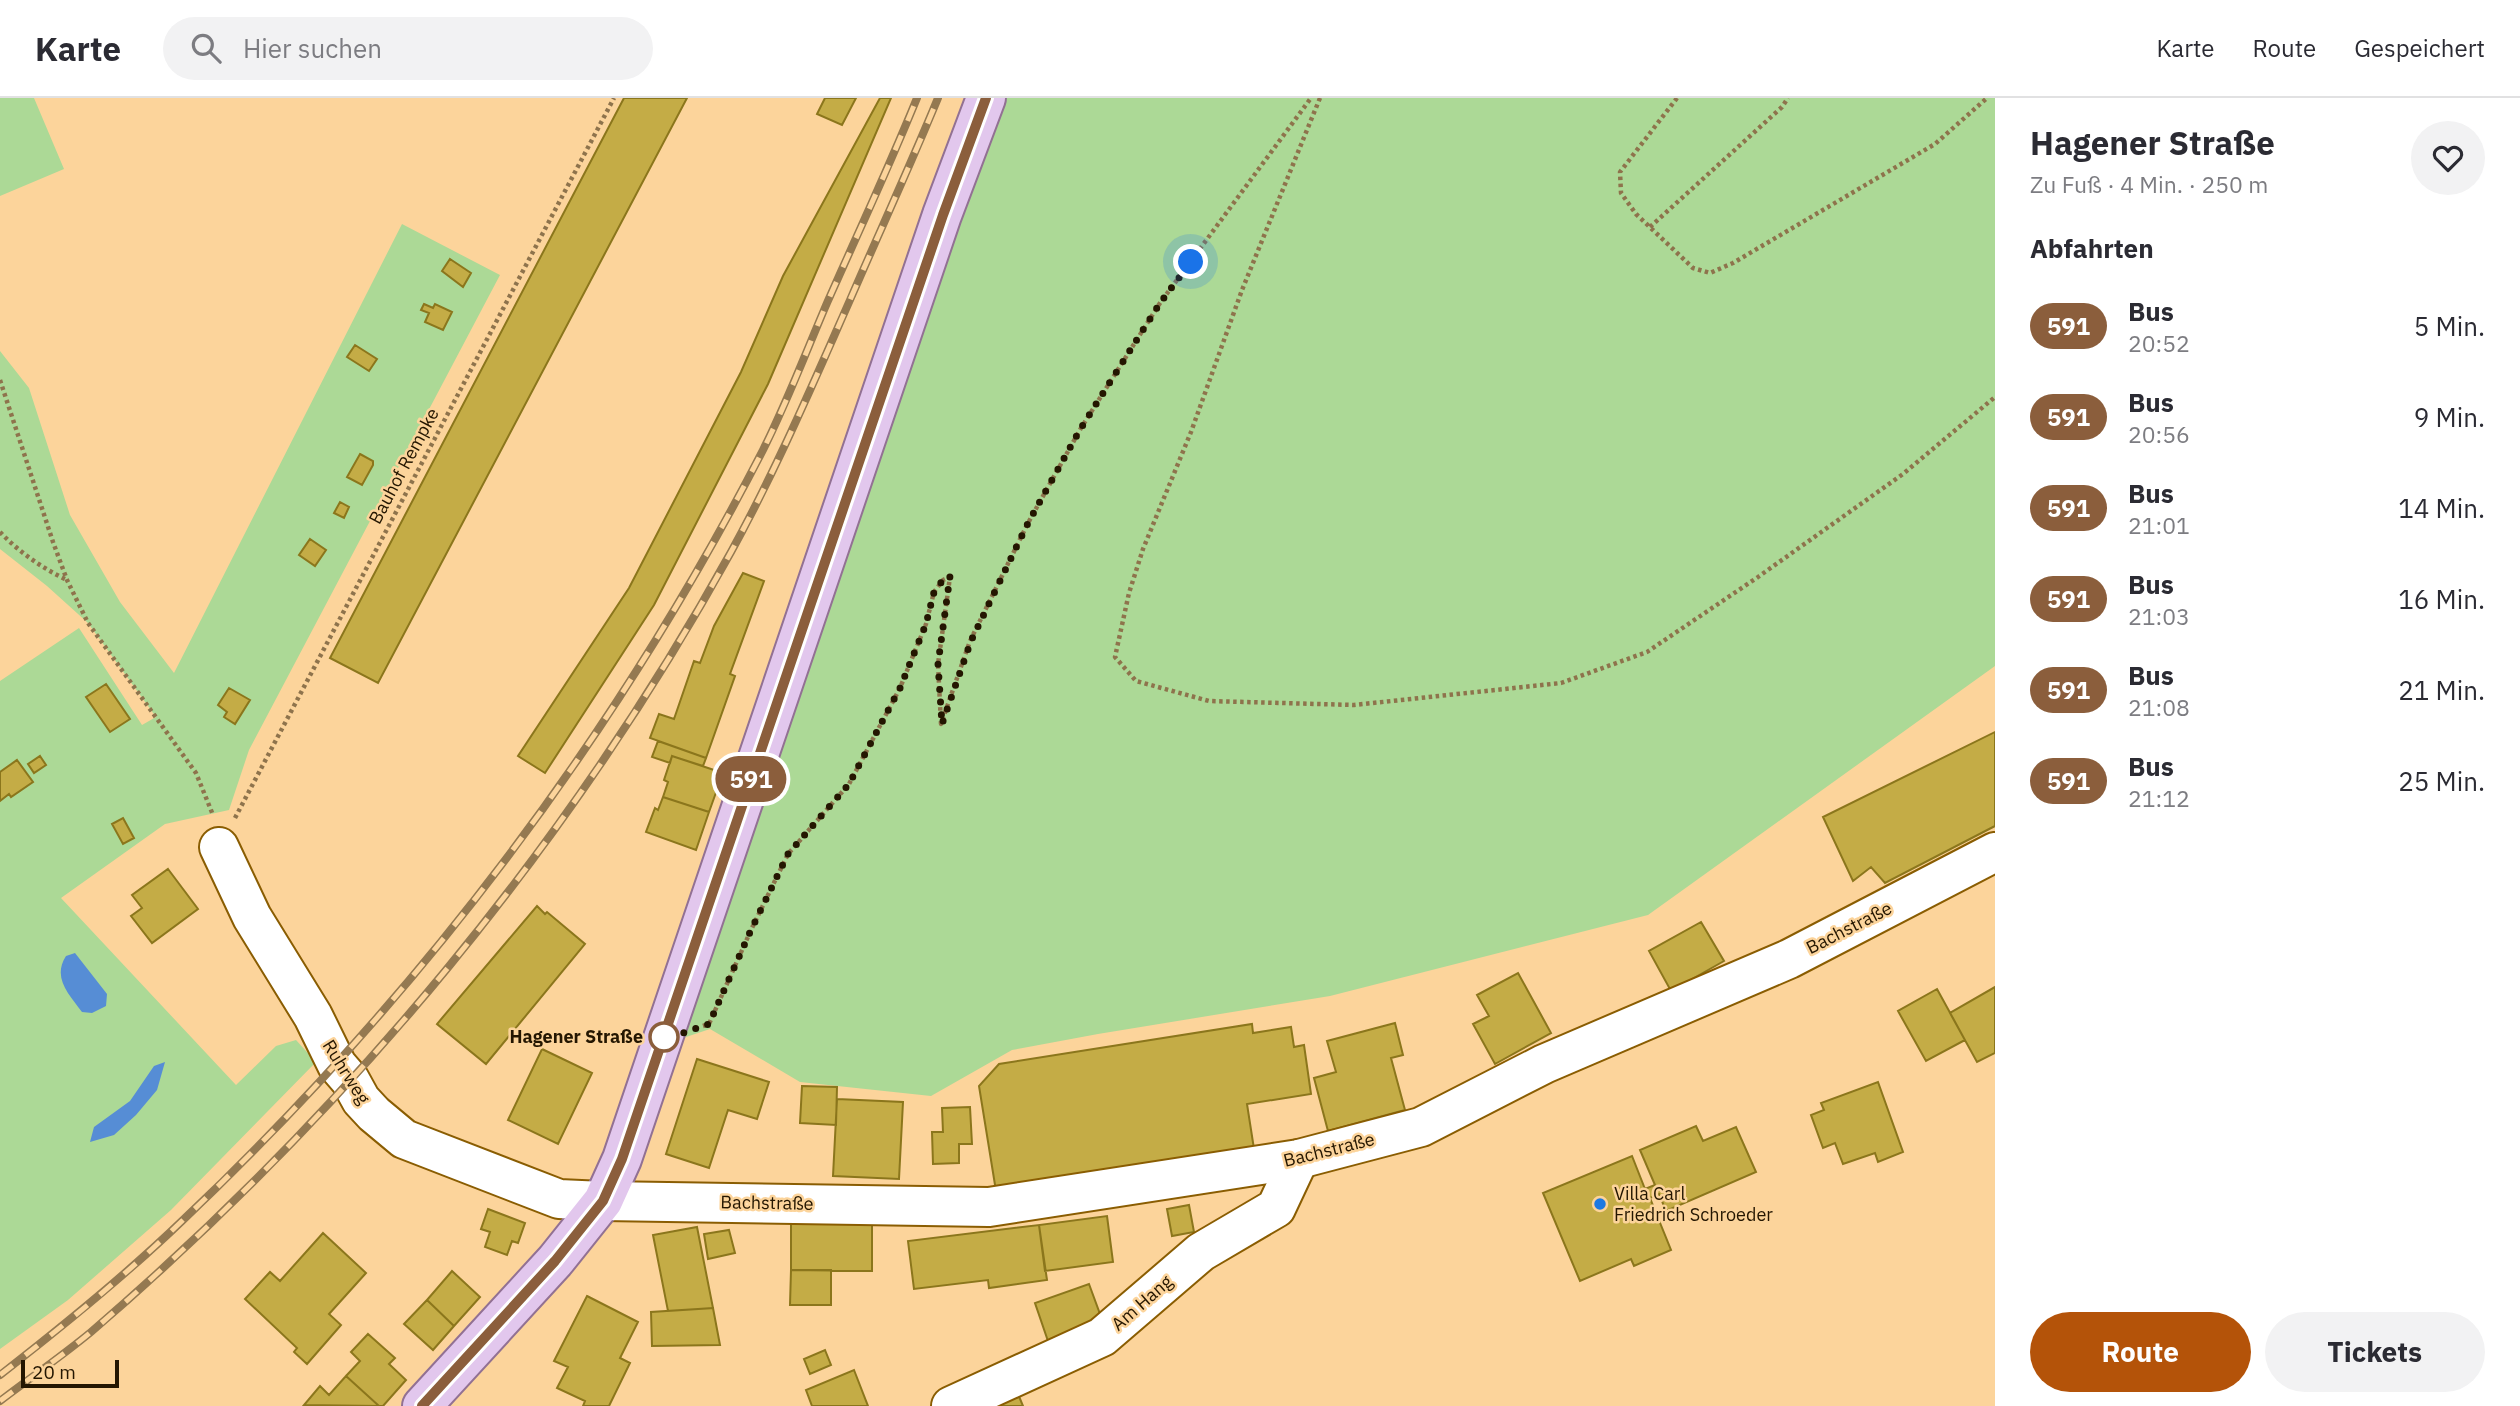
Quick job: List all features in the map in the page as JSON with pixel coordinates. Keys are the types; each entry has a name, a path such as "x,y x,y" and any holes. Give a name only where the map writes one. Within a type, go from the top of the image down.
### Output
{"main road":[{"path":"422,1406 555,1261 603,1201 622,1159 943,215 986,98"}],"street":[{"name":"Ruhrweg","path":"219,847 252,918 313,1016 337,1065 374,1114 404,1139 559,1199 603,1201"},
{"name":"Bachstraße","path":"603,1201 989,1207 1299,1159 1420,1127 1544,1065 1789,959 1995,852"},
{"name":"Am Hang","path":"951,1406 1102,1337 1201,1252 1276,1208 1299,1159"}],"path":[{"name":"Bauhof Rempke","path":"219,847 614,98"},
{"path":"663,1040 709,1024 788,854 849,784 900,688 926,624 934,592 943,580 950,576 938,664 942,724 976,629 1028,523 1081,428 1160,303 1311,98"},
{"path":"1320,98 1242,290 1129,593 1115,657 1136,681 1209,701 1354,705 1561,683 1647,652 1903,474 1995,397"},
{"path":"1677,98 1620,172 1621,193 1636,214 1693,268 1710,273 1745,256 1935,144 1987,98"},
{"path":"1650,227 1782,107 1788,98"},
{"path":"0,380 67,580 88,623 196,773 213,814 219,847"},
{"path":"0,532 47,570 67,580"}],"green space":[{"path":"0,98 34,98 64,169 0,196"},
{"path":"1001,98 1995,98 1995,666 1648,915 1330,996 1012,1050 931,1096 800,1082 710,1029 674,1041"},
{"path":"402,224 500,275 249,750 229,810 165,824 61,898 236,1085 276,1046 296,1040 316,1062 171,1210 68,1300 0,1349 0,681 79,628 142,725 156,717 88,623 0,549 0,351 29,388 70,515 120,602 174,673"}],"water":[{"path":"75,953 107,994 106,1006 92,1013 82,1012 61,979 62,964 66,956"},
{"path":"165,1062 157,1090 136,1115 114,1135 90,1142 94,1127 130,1101 154,1066"}],"building":[{"path":"624,98 687,98 378,683 330,658"},
{"path":"825,98 856,98 842,125 817,114"},
{"path":"880,98 891,98 768,384 654,605 545,773 518,756 629,588 741,372 783,276"},
{"path":"450,259 471,273 463,287 442,271"},
{"path":"424,304 433,308 435,304 452,312 443,330 425,322 429,313 421,310"},
{"path":"355,345 377,359 369,371 347,357"},
{"path":"360,454 373,461 362,485 347,477"},
{"path":"340,502 349,507 344,518 334,513"},
{"path":"310,539 326,550 315,566 299,555"},
{"path":"743,573 764,581 730,674 735,676 706,758 650,738 659,714 674,719 694,661 700,663 714,626"},
{"path":"106,684 130,719 110,732 86,697"},
{"path":"229,688 250,700 235,724 224,717 227,712 218,705"},
{"path":"1995,732 1995,826 1885,883 1871,867 1853,881 1823,817"},
{"path":"658,741 706,758 703,766 672,756 670,763 652,757"},
{"path":"40,756 46,765 34,773 28,764"},
{"path":"672,756 723,773 709,812 663,797 668,782 664,780"},
{"path":"17,760 33,782 0,801 0,772"},
{"path":"663,797 709,812 696,850 646,832 655,808 658,810"},
{"path":"123,818 134,838 123,844 112,824"},
{"path":"168,869 198,909 152,943 131,916 142,908 132,895"},
{"path":"537,906 585,944 486,1064 437,1024"},
{"path":"1701,922 1724,961 1671,991 1649,951"},
{"path":"1518,973 1551,1033 1495,1064 1473,1024 1489,1016 1477,995"},
{"path":"1995,987 1995,1053 1977,1062 1950,1013"},
{"path":"1937,989 1965,1040 1926,1061 1898,1011"},
{"path":"1395,1023 1403,1055 1391,1058 1405,1110 1328,1131 1314,1078 1336,1072 1327,1041"},
{"path":"1252,1024 1253,1033 1291,1027 1294,1047 1304,1045 1311,1094 1247,1104 1254,1149 996,1191 979,1086 999,1064"},
{"path":"542,1049 592,1073 558,1144 508,1120"},
{"path":"697,1059 769,1082 757,1119 728,1110 709,1168 666,1154"},
{"path":"1878,1082 1903,1152 1878,1162 1875,1153 1843,1164 1835,1143 1823,1148 1811,1115 1824,1110 1821,1103"},
{"path":"802,1086 837,1087 836,1125 800,1123"},
{"path":"837,1099 903,1102 899,1179 833,1176"},
{"path":"970,1107 972,1144 959,1144 959,1163 933,1164 932,1132 943,1132 942,1108"},
{"name":"Villa Carl Friedrich Schroeder","path":"1696,1126 1703,1141 1736,1127 1756,1172 1666,1211 1659,1194 1650,1198 1671,1250 1634,1266 1631,1259 1580,1281 1543,1193 1632,1156 1645,1189 1655,1185 1640,1150"},
{"path":"1189,1205 1194,1232 1172,1236 1167,1209"},
{"path":"488,1209 525,1223 518,1243 512,1241 507,1255 485,1247 490,1232 481,1229"},
{"path":"1107,1216 1113,1262 1045,1271 1039,1225"},
{"path":"791,1221 872,1222 872,1271 791,1270"},
{"path":"1039,1225 1047,1280 989,1288 988,1280 914,1289 908,1241"},
{"path":"697,1227 713,1308 668,1311 653,1235"},
{"path":"729,1230 735,1253 708,1259 704,1234"},
{"path":"323,1233 366,1273 329,1314 341,1325 307,1364 294,1352 297,1348 245,1299 270,1272 280,1281"},
{"path":"791,1270 831,1270 831,1305 790,1305"},
{"path":"452,1271 480,1297 454,1326 427,1300"},
{"path":"1089,1284 1104,1325 1049,1344 1035,1303"},
{"path":"587,1296 638,1322 620,1358 630,1363 609,1406 583,1406 585,1401 557,1388 568,1367 554,1361"},
{"path":"427,1300 454,1326 433,1350 404,1324"},
{"path":"713,1308 720,1345 652,1346 651,1312"},
{"path":"368,1334 395,1358 389,1364 406,1380 383,1406 379,1406 346,1376 360,1361 351,1352"},
{"path":"825,1350 831,1365 810,1374 804,1359"},
{"path":"854,1370 868,1406 812,1406 806,1390"},
{"path":"346,1376 379,1406 304,1405 320,1386 329,1395"},
{"path":"1018,1394 1023,1406 988,1406"}],"railway":[{"path":"0,1375 139,1261 269,1135 352,1046 431,954 506,859 643,660 705,557 763,450 917,98"},
{"path":"0,1401 91,1332 185,1247 276,1159 363,1066 446,970 524,870 598,767 667,661 731,552 793,428 938,98"}],"bus line":[{"name":"591","path":"422,1406 555,1261 603,1201 622,1159 840,515 986,98"}],"place":[{"name":"Hagener Straße","path":"664,1037"},
{"name":"Villa Carl Friedrich Schroeder","path":"1600,1204"}],"route":[{"path":"664,1037 663,1040 709,1024 788,854 849,784 900,688 926,624 934,592 943,580 950,576 938,664 942,724 971,641 1028,523 1081,428 1160,303 1191,262"}]}
